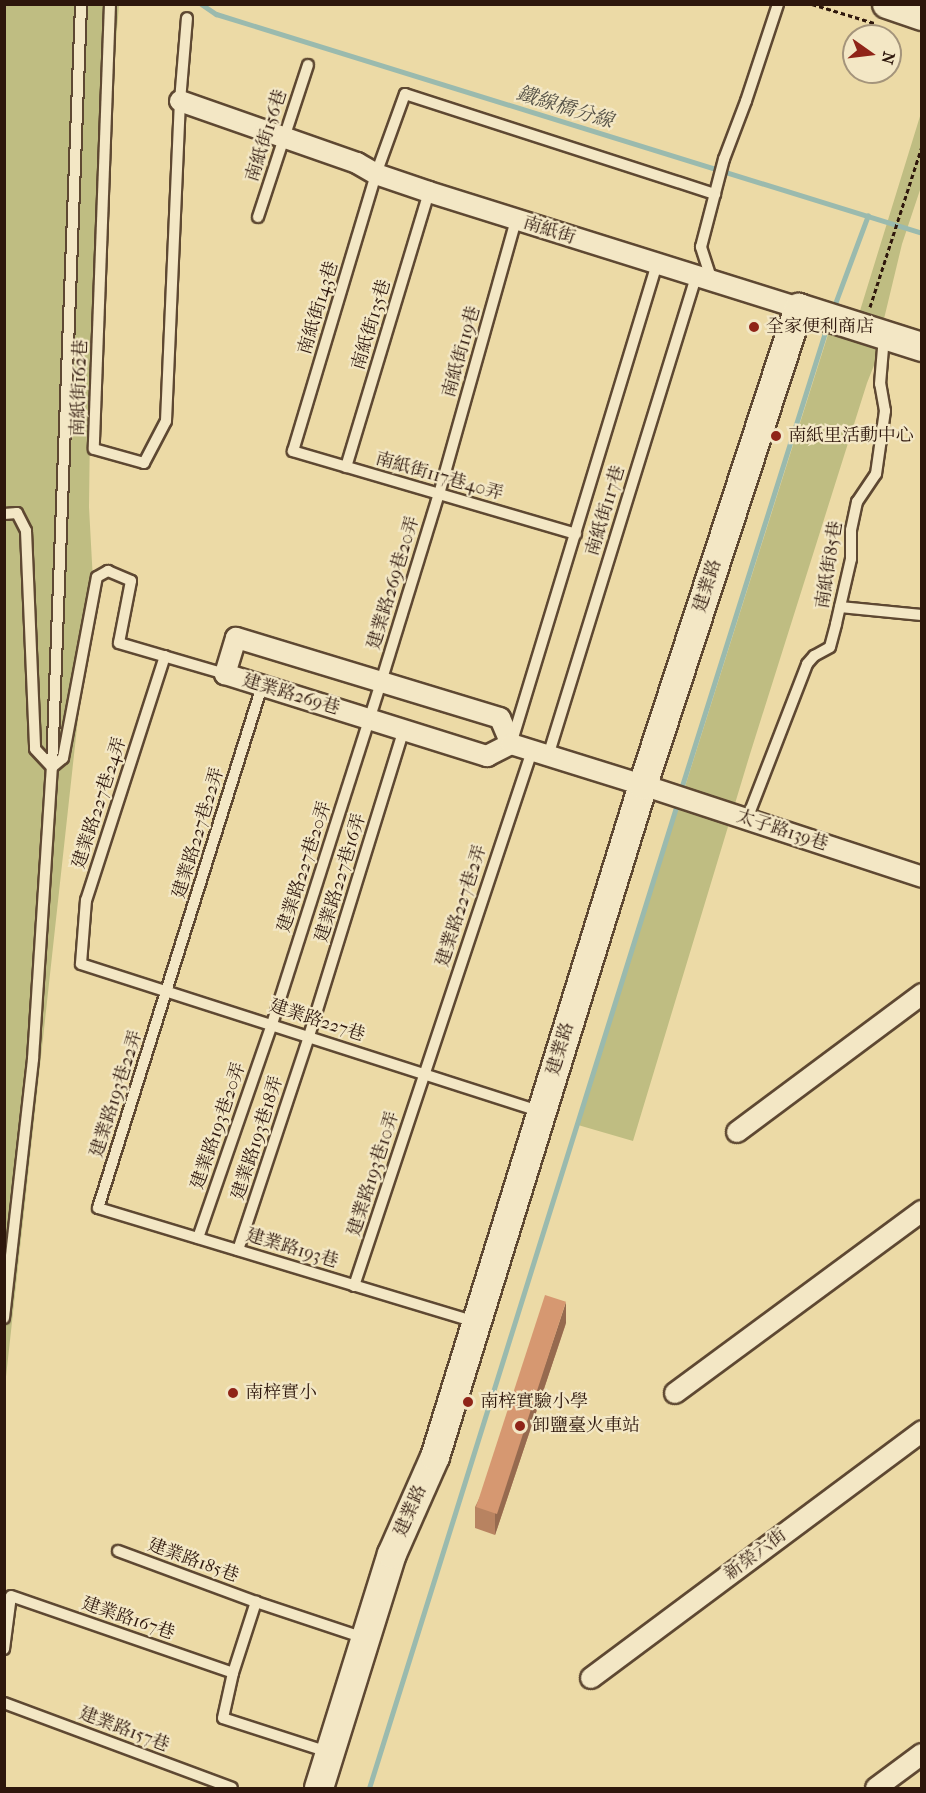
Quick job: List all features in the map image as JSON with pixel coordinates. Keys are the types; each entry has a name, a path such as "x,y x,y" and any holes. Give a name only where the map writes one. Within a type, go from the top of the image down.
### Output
{"street":[{"path":"882,14 921,16"},
{"name":"南紙街","path":"180,101 357,163 376,174 429,192 921,348"},
{"name":"建業路","path":"319,1788 392,1554 435,1457 643,785 799,309"},
{"name":"建業路269巷","path":"236,638 381,682 500,718 511,744 487,756 225,674 236,638"},
{"path":"511,744 643,785"},
{"name":"太子路139巷","path":"643,785 921,877"},
{"path":"737,1132 921,994"},
{"path":"675,1393 921,1211"},
{"name":"新榮六街","path":"591,1678 921,1431"},
{"path":"876,1788 921,1754"}],"lane":[{"path":"4,1318 33,1059 52,767 81,4"},
{"name":"南紙街162巷","path":"110,4 94,449 144,463 166,422 180,101 187,18"},
{"path":"704,279 701,247 724,159 747,101 778,4"},
{"name":"南紙街156巷","path":"258,217 308,65"},
{"name":"南紙街143巷","path":"293,451 376,174 405,94 715,194"},
{"name":"南紙街135巷","path":"346,467 429,192"},
{"name":"南紙街119巷","path":"439,494 516,220"},
{"name":"南紙街117巷","path":"511,744 657,265"},
{"name":"南紙街117巷","path":"540,753 704,279"},
{"name":"南紙街85巷","path":"747,819 807,664 814,656 830,647 851,559 851,531 857,502 876,474 885,411 874,332"},
{"name":"南紙街117巷40弄","path":"293,451 576,534"},
{"name":"建業路269巷20弄","path":"369,719 439,494"},
{"path":"4,514 17,513 26,531 35,749 52,767"},
{"path":"52,767 63,758 97,577 108,571 131,580 119,643 225,674"},
{"path":"840,607 921,615"},
{"name":"建業路227巷24弄","path":"81,964 86,900 165,656"},
{"name":"建業路227巷22弄","path":"167,991 262,686"},
{"name":"建業路227巷20弄","path":"272,1024 369,719"},
{"name":"建業路227巷16弄","path":"309,1036 404,730"},
{"name":"建業路227巷2弄","path":"424,1072 540,753"},
{"name":"建業路227巷","path":"81,964 424,1072 541,1112"},
{"name":"建業路193巷22弄","path":"98,1208 167,991"},
{"name":"建業路193巷20弄","path":"198,1238 272,1024"},
{"name":"建業路193巷18弄","path":"238,1250 309,1036"},
{"name":"建業路193巷10弄","path":"354,1286 424,1072"},
{"name":"建業路193巷","path":"98,1208 476,1322"},
{"name":"建業路185巷","path":"118,1551 256,1602"},
{"name":"建業路167巷","path":"4,1649 11,1596 233,1673"},
{"path":"330,1753 223,1718 233,1673 256,1602 364,1638"},
{"name":"建業路157巷","path":"4,1703 232,1788"}],"path":[{"path":"812,4 882,14"},
{"path":"874,332 892,237 921,146"}],"shaded area":[{"path":"5,5 119,5 91,346 89,507 93,581 5,1386"},
{"path":"921,113 921,187 902,244 883,323 859,314"},
{"path":"831,325 882,345 867,383 750,754 633,1141 578,1125"}],"building":[{"name":"卸鹽臺火車站","path":"545,1295 566,1302 497,1514 476,1507"}],"waterway":[{"name":"鐵線橋分線","path":"201,4 216,14 922,233"},
{"path":"833,309 868,215"},
{"path":"680,792 827,326"},
{"path":"369,1788 678,801"}],"place":[{"name":"全家便利商店","path":"754,327"},
{"name":"南紙里活動中心","path":"776,436"},
{"name":"南梓實小","path":"233,1393"},
{"name":"南梓實驗小學","path":"468,1402"},
{"name":"卸鹽臺火車站","path":"520,1426"}]}
